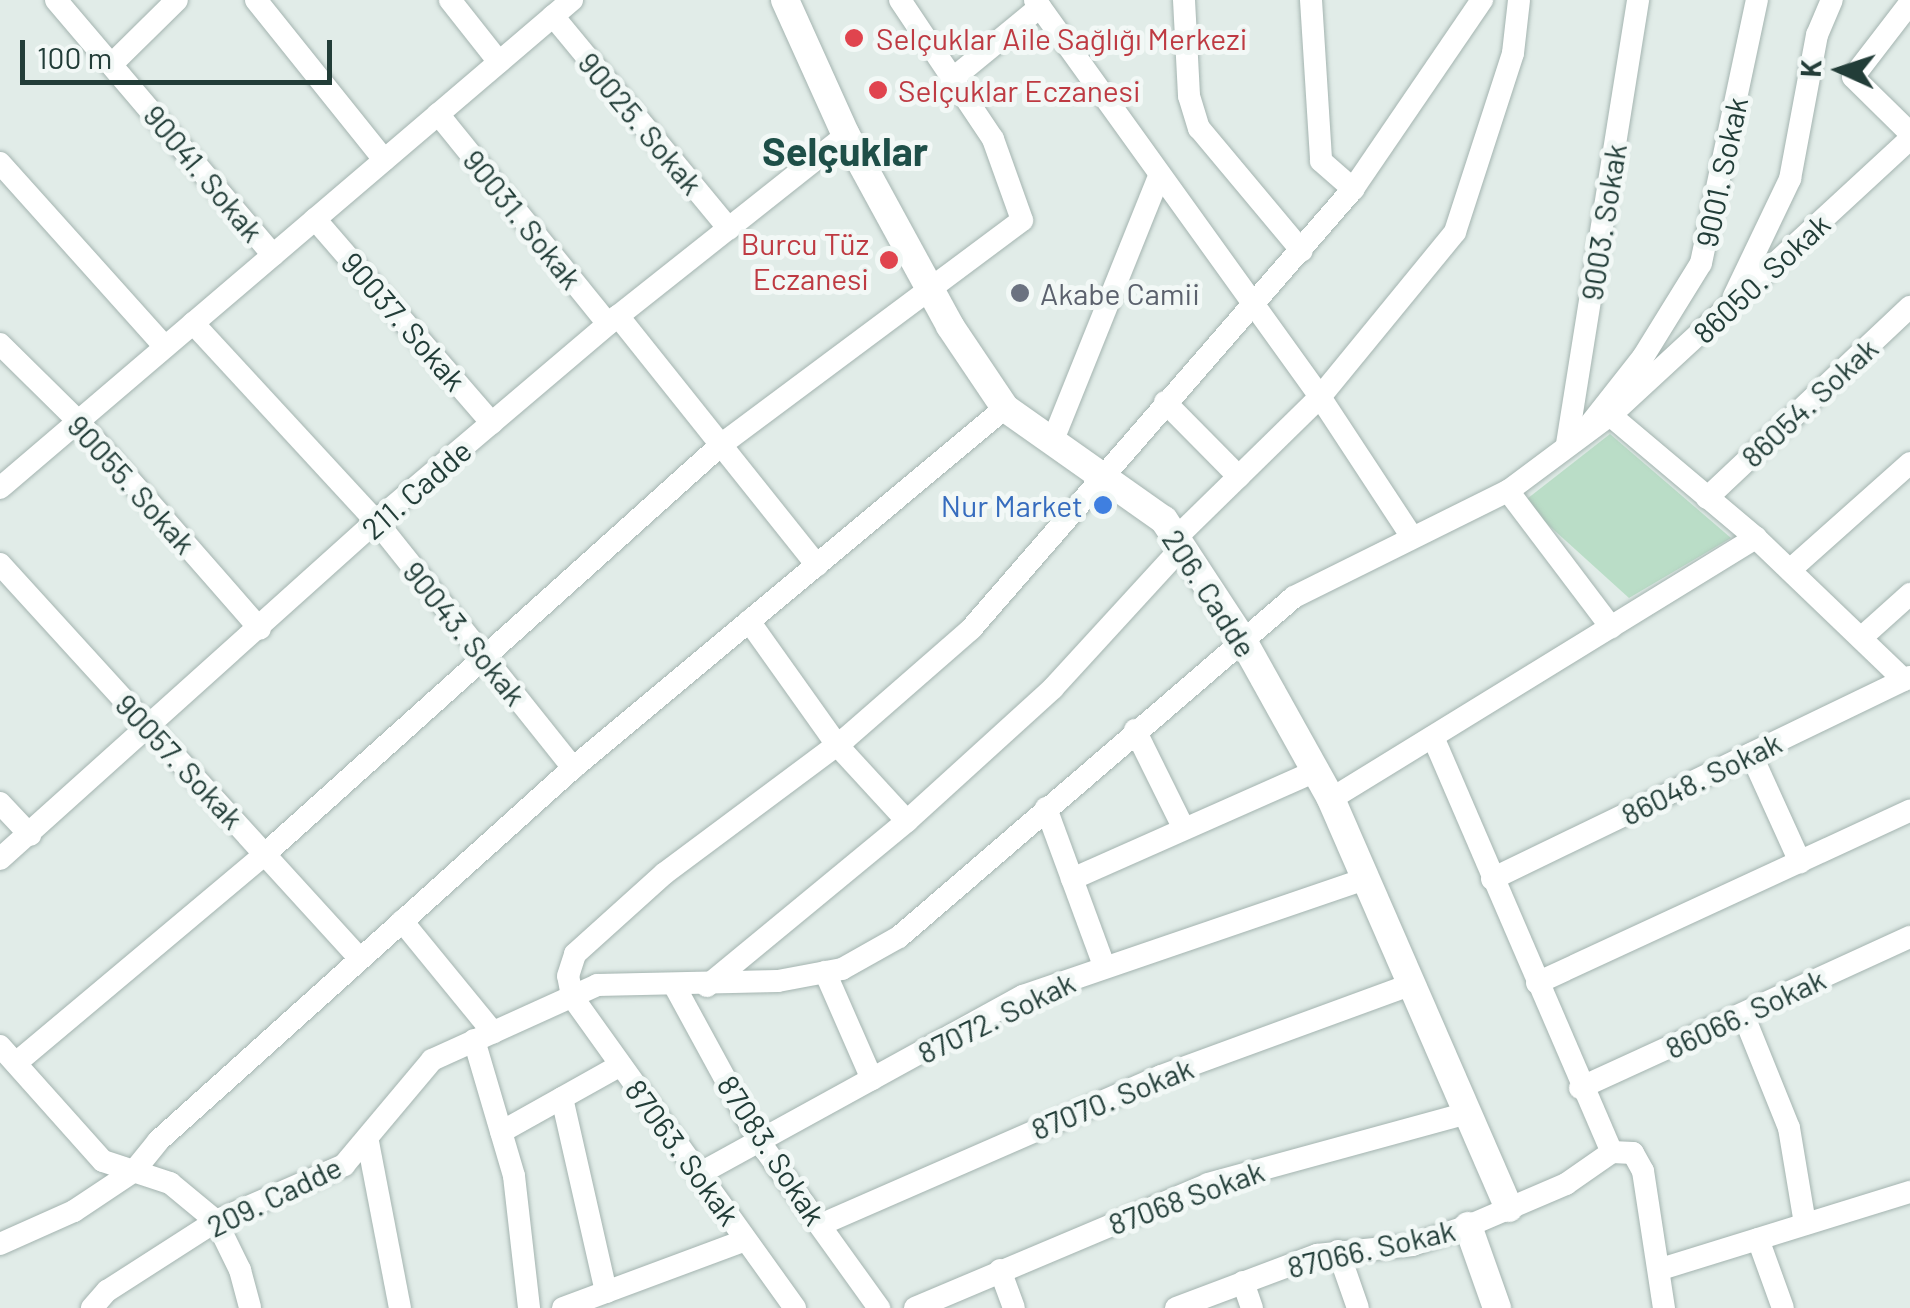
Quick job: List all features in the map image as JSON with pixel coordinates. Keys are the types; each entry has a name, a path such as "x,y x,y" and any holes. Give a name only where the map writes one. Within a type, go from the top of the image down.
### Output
{"street":[{"name":"90041. Sokak","path":"56,0 273,255"},
{"path":"112,64 177,0"},
{"path":"256,0 384,160"},
{"path":"450,0 499,62"},
{"path":"0,488 572,0"},
{"name":"206. Cadde","path":"785,0 846,135 931,284 950,326 1005,408 1102,473 1180,542 1241,637 1332,799 1509,1208"},
{"path":"250,1308 240,1270 216,1221 170,1183 103,1161 8,1055 266,854 482,654 722,444 931,284 1022,220 992,139 900,0"},
{"path":"1184,0 1189,96 1199,128 1302,251"},
{"path":"1311,0 1321,161 1353,189"},
{"path":"572,996 568,976 576,954 665,873 837,745 971,630 1102,473 1353,189 1482,0"},
{"path":"707,986 907,821 1053,688 1238,477 1320,398 1455,232 1512,53 1519,0"},
{"name":"9003. Sokak","path":"1576,437 1638,0"},
{"name":"9001. Sokak","path":"1576,437 1644,357 1702,262 1757,0"},
{"path":"1726,313 1790,179 1816,36 1832,0"},
{"path":"952,80 1038,3 1320,398 1412,537"},
{"path":"1910,3 1853,77 1910,136"},
{"name":"90025. Sokak","path":"552,16 729,229"},
{"name":"90031. Sokak","path":"438,114 722,444 817,565"},
{"name":"211. Cadde","path":"0,860 492,422 613,320 846,135"},
{"name":"86050. Sokak","path":"1576,437 1610,415 1726,313 1910,136"},
{"path":"0,163 165,348"},
{"path":"1054,440 1159,176"},
{"name":"90037. Sokak","path":"316,219 492,422"},
{"name":"86054. Sokak","path":"1707,498 1910,307"},
{"name":"90043. Sokak","path":"193,323 376,522 573,768"},
{"name":"90055. Sokak","path":"0,344 78,422 260,629"},
{"path":"1165,402 1238,477"},
{"path":"0,1244 74,1211 134,1171 158,1140 573,768 1005,408"},
{"path":"1610,415 1756,538 1907,678"},
{"path":"674,986 707,986 824,972 899,937 1241,637 1294,596 1508,492 1576,437"},
{"path":"1790,570 1910,464"},
{"path":"1508,492 1610,627"},
{"path":"1332,799 1756,538"},
{"name":"90057. Sokak","path":"0,564 360,959"},
{"path":"1861,638 1910,594"},
{"path":"749,622 837,745 907,821"},
{"name":"86048. Sokak","path":"1492,879 1907,678"},
{"path":"1135,730 1184,829"},
{"path":"1433,737 1580,1088 1612,1152 1632,1153 1644,1171 1664,1308"},
{"path":"1750,754 1800,862"},
{"path":"1072,879 1316,771"},
{"path":"0,802 30,835"},
{"path":"1046,808 1104,966"},
{"path":"1537,983 1910,810"},
{"name":"87072. Sokak","path":"699,1174 1023,996 1365,878"},
{"path":"402,921 483,1036 501,1132 514,1176 529,1308"},
{"name":"86066. Sokak","path":"1580,1088 1910,937"},
{"path":"824,972 872,1079"},
{"name":"209. Cadde","path":"92,1308 108,1291 216,1221 344,1165 368,1142 432,1060 597,985 674,986"},
{"name":"87070. Sokak","path":"820,1224 1162,1076 1410,985"},
{"name":"87083. Sokak","path":"674,986 759,1141 879,1308"},
{"name":"87063. Sokak","path":"572,996 794,1308"},
{"path":"1743,1014 1790,1128 1805,1224"},
{"path":"501,1132 621,1065"},
{"path":"562,1098 606,1292"},
{"name":"87068 Sokak","path":"915,1308 1208,1184 1467,1113"},
{"path":"368,1142 400,1308"},
{"name":"87066. Sokak","path":"1176,1308 1338,1251 1412,1245 1468,1226 1566,1184 1612,1152"},
{"path":"1661,1268 1910,1192"},
{"path":"1468,1226 1497,1308"},
{"path":"1758,1238 1782,1308"},
{"path":"563,1308 746,1240"},
{"path":"1338,1251 1358,1308"},
{"path":"1000,1270 1014,1308"},
{"path":"1243,1282 1252,1308"}],"green space":[{"path":"1610,434 1731,538 1629,598 1523,502"}],"place":[{"name":"Selçuklar Aile Sağlığı Merkezi","path":"854,38"},
{"name":"Selçuklar Eczanesi","path":"878,90"},
{"name":"Burcu Tüz Eczanesi","path":"889,260"},
{"name":"Akabe Camii","path":"1020,293"},
{"name":"Nur Market","path":"1103,505"}],"district":[{"name":"Selçuklar","path":"845,150"}]}
